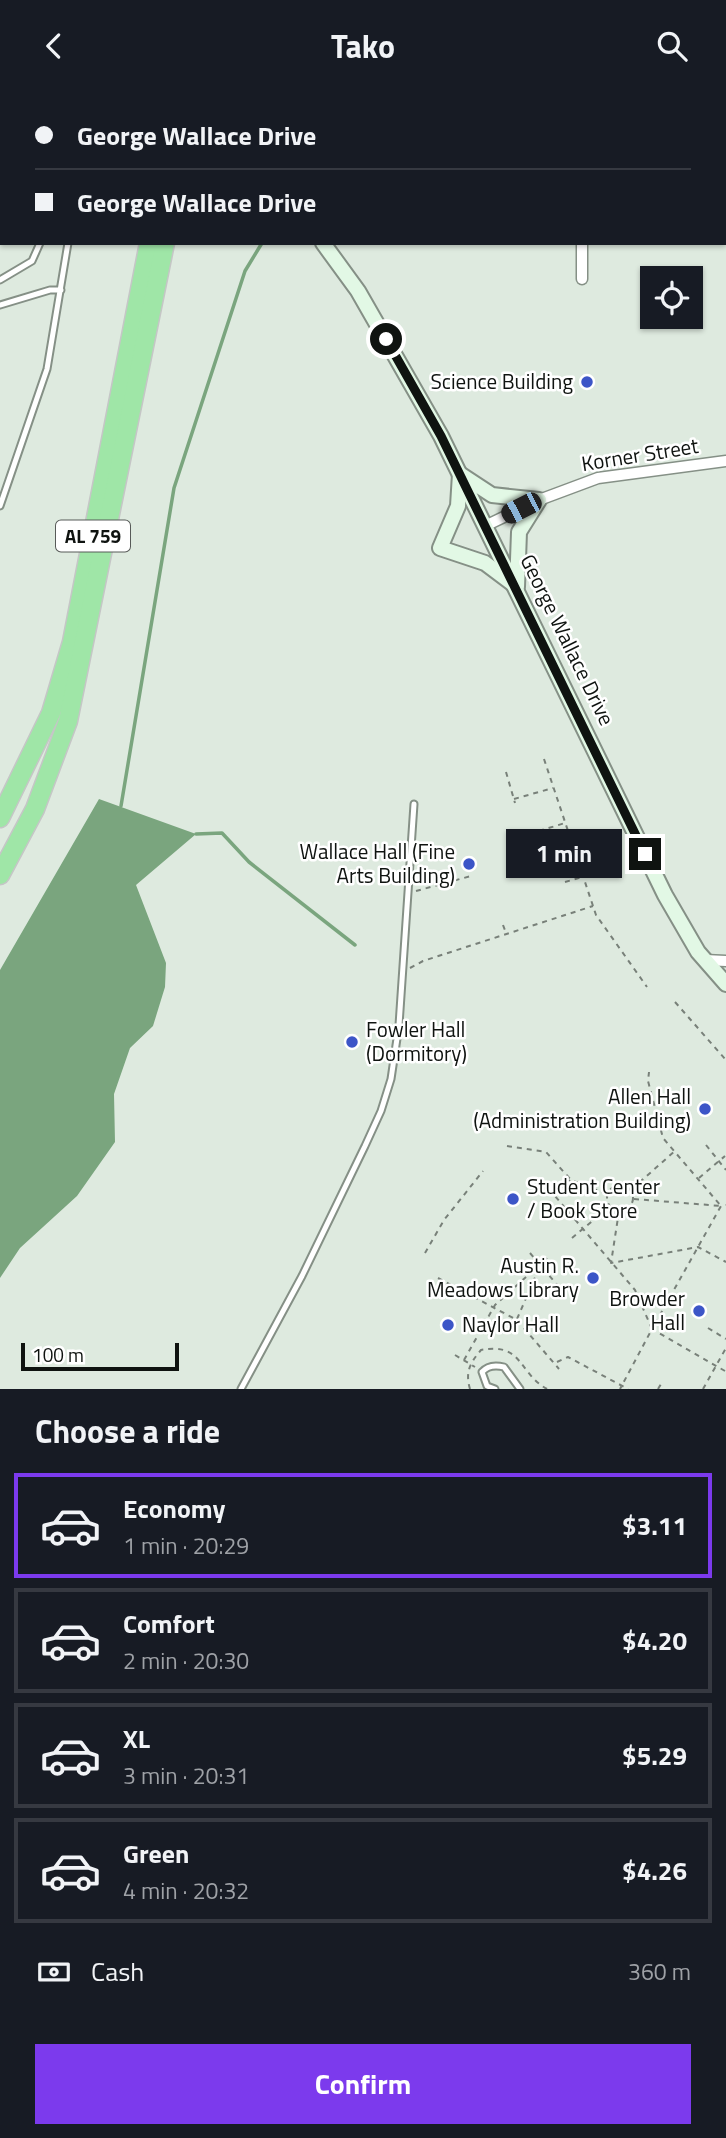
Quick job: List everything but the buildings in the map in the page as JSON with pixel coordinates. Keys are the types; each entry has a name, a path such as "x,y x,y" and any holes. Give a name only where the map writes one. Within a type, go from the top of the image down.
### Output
{"highway":[{"name":"AL 759","path":"0,818 51,713 72,642 149,245"},
{"name":"AL 759","path":"0,875 35,809 68,721 165,245"}],"street":[{"name":"George Wallace Drive","path":"324,245 358,291 460,474 665,895 705,960 726,984"},
{"path":"582,245 582,279"},
{"name":"Korner Street","path":"485,526 539,499 598,478 726,461"},
{"path":"460,474 492,495 539,499 519,532 517,587 485,563 440,548 458,506 460,474"},
{"path":"705,960 726,961"}],"lane":[{"path":"0,280 32,261 39,245"},
{"path":"0,506 47,369 68,245"},
{"path":"0,305 50,290 61,290"},
{"path":"242,1389 302,1276 381,1111 391,1079 403,972 414,804"},
{"path":"495,1389 488,1386 482,1372 485,1368 496,1365 504,1367 520,1389"}],"path":[{"path":"544,759 596,915 647,987"},
{"path":"506,772 515,801 553,788"},
{"path":"539,831 565,823"},
{"path":"565,882 600,872"},
{"path":"408,893 471,876"},
{"path":"403,972 423,961 593,905"},
{"path":"503,925 506,934"},
{"path":"675,1002 726,1060"},
{"path":"649,1072 648,1081 663,1138 721,1206"},
{"path":"706,1145 726,1170"},
{"path":"507,1146 546,1152 571,1179 607,1195"},
{"path":"631,1190 675,1150"},
{"path":"698,1179 725,1156"},
{"path":"425,1253 444,1220 483,1171"},
{"path":"553,1194 571,1179"},
{"path":"607,1195 618,1184 631,1190 634,1199"},
{"path":"549,1189 635,1290 652,1329 725,1371"},
{"path":"607,1195 610,1206 619,1211 626,1210 634,1199"},
{"path":"634,1199 726,1205"},
{"path":"572,1238 610,1206"},
{"path":"620,1387 721,1206"},
{"path":"611,1263 619,1211"},
{"path":"611,1263 698,1247 726,1262"},
{"path":"530,1253 559,1287"},
{"path":"464,1360 494,1308 547,1258"},
{"path":"517,1320 540,1265"},
{"path":"438,1278 517,1320 559,1369"},
{"path":"708,1328 726,1339"},
{"path":"703,1389 726,1348"},
{"path":"456,1355 482,1372"},
{"path":"556,1363 568,1357 628,1389"},
{"path":"658,1389 661,1384"}],"shaded area":[{"path":"99,799 196,834 136,885 166,963 165,987 153,1026 130,1048 114,1094 115,1142 77,1196 20,1248 0,1278 0,970"}],"waterway":[{"path":"121,806 174,488 245,271 261,245"},
{"path":"196,834 222,833 249,862 355,945"}],"place":[{"name":"Science Building","path":"587,382"},
{"name":"Wallace Hall (Fine Arts Building)","path":"469,864"},
{"name":"Fowler Hall (Dormitory)","path":"352,1042"},
{"name":"Allen Hall (Administration Building)","path":"705,1109"},
{"name":"Student Center / Book Store","path":"513,1199"},
{"name":"Austin R. Meadows Library","path":"593,1278"},
{"name":"Browder Hall","path":"699,1311"},
{"name":"Naylor Hall","path":"448,1325"}],"route":[{"path":"386,339 441,436 531,615 645,854"}]}
